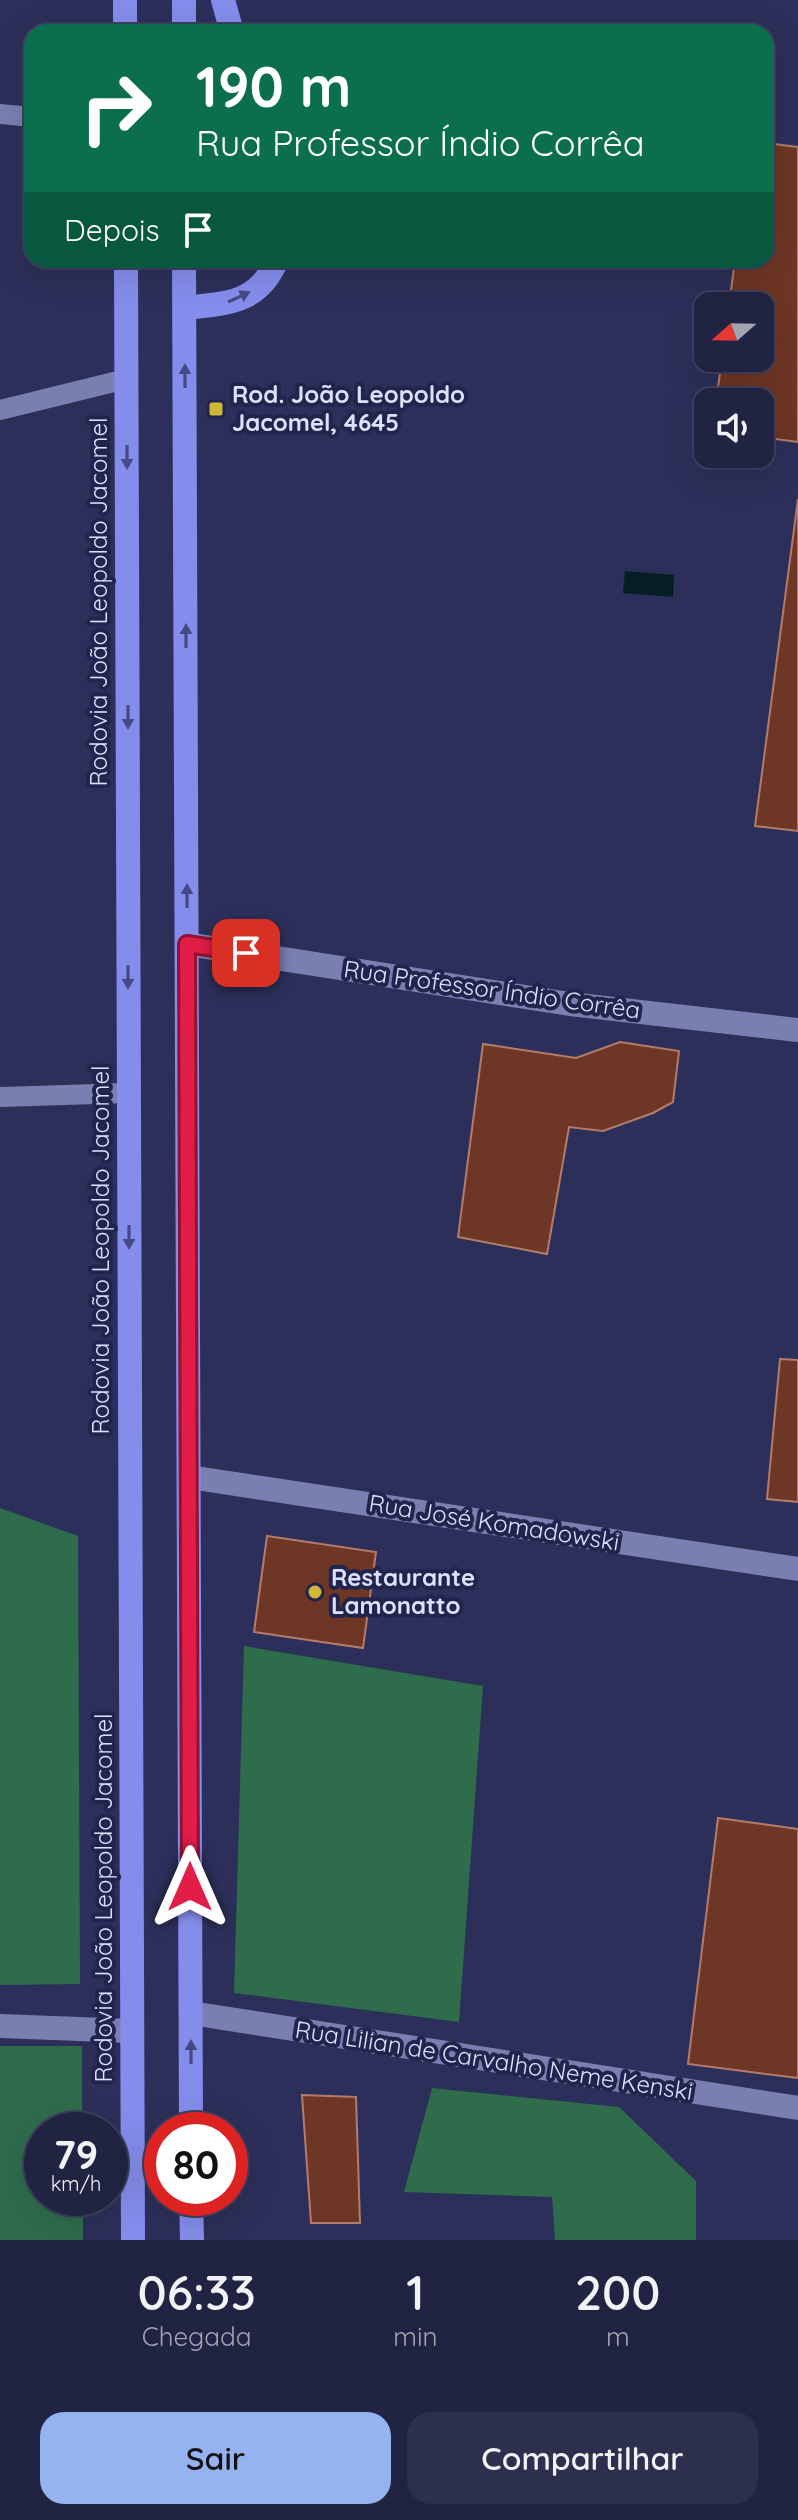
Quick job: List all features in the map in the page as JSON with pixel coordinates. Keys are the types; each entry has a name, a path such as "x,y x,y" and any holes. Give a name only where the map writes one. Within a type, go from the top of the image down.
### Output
{"highway":[{"path":"125,0 125,24"},
{"path":"184,0 184,24"},
{"path":"223,0 230,24"},
{"name":"Rodovia João Leopoldo Jacomel","path":"126,268 133,2240"},
{"path":"184,268 191,2112"},
{"path":"185,308 236,302 269,280 274,268"},
{"path":"191,2216 192,2240"}],"street":[{"name":"Rua Professor Índio Corrêa","path":"187,944 570,1004 798,1030"},
{"name":"Rua José Komadowski","path":"189,1477 798,1569"},
{"name":"Rua Lilian de Carvalho Neme Kenski","path":"191,2013 798,2108"},
{"path":"0,2026 132,2031"}],"lane":[{"path":"0,114 24,116"},
{"path":"0,410 126,379"},
{"path":"0,1097 129,1093"}],"green space":[{"path":"0,1508 78,1536 80,1984 0,1985"},
{"path":"244,1646 483,1686 459,2022 234,1993"},
{"path":"0,2046 82,2046 82,2112 24,2112 24,2216 83,2216 83,2240 0,2240"},
{"path":"432,2088 619,2107 696,2181 696,2240 555,2240 552,2197 404,2192"}],"shaded area":[{"path":"625,571 674,575 673,597 623,593"}],"building":[{"path":"774,144 798,147 798,442 774,439 774,388 718,388 720,372 774,372 774,292 731,292 734,268 774,268"},
{"path":"798,499 798,831 755,826"},
{"path":"620,1042 679,1051 673,1102 653,1113 603,1131 569,1127 547,1254 458,1237 483,1044 576,1058"},
{"path":"780,1359 798,1360 798,1502 767,1499"},
{"name":"Restaurante Lamonatto","path":"267,1536 376,1552 363,1648 254,1632"},
{"path":"718,1818 798,1829 798,2078 688,2064"},
{"path":"302,2095 356,2097 360,2223 311,2223"}],"place":[{"name":"Rod. João Leopoldo Jacomel, 4645","path":"216,409"},
{"name":"Restaurante Lamonatto","path":"315,1592"}],"route":[{"path":"190,1887 187,944 246,953"}]}
